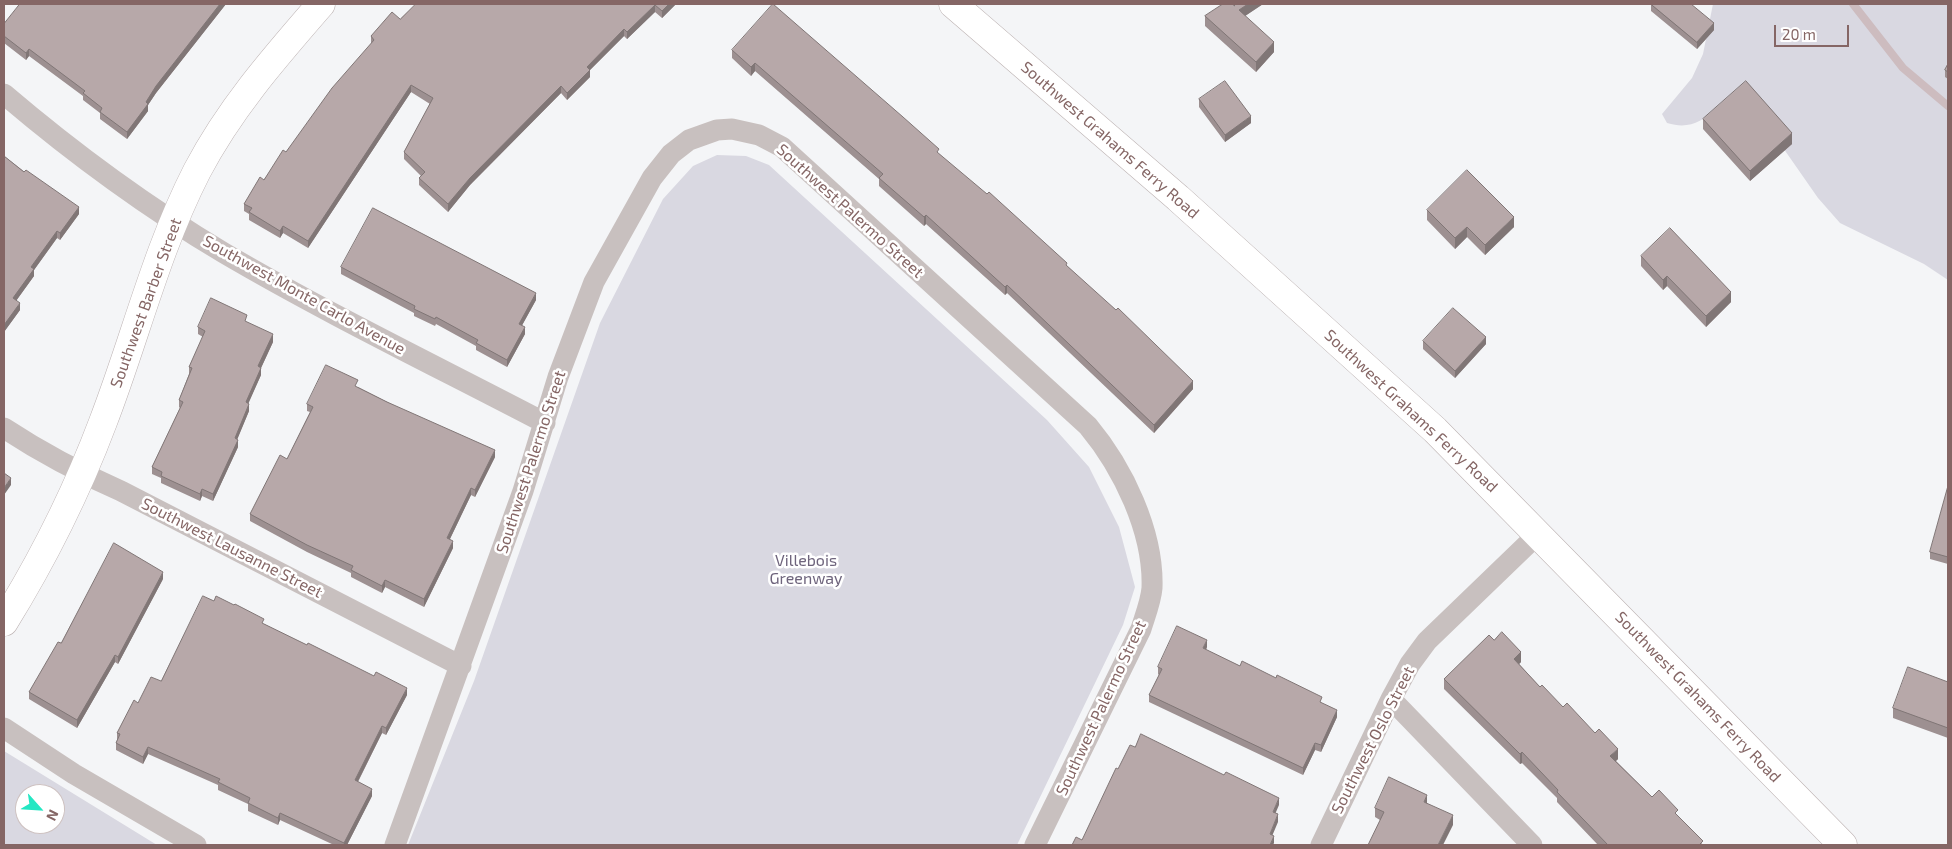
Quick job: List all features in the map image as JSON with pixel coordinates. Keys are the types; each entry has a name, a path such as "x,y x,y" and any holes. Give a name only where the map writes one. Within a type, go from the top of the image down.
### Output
{"main road":[{"name":"Southwest Barber Street","path":"4,622 31,577 81,474 103,422 153,274 196,172 228,116 262,71 320,4"},
{"name":"Southwest Grahams Ferry Road","path":"953,4 1178,198 1435,430 1843,845"}],"street":[{"name":"Southwest Monte Carlo Avenue","path":"4,94 40,125 175,222 302,296 545,423"},
{"name":"Southwest Palermo Street","path":"395,845 523,491 572,337 594,282 652,178 671,154 689,140 717,130 732,129 759,135 782,147 1088,426 1113,459 1131,496 1151,563 1152,590 1141,628 1035,845"},
{"name":"Southwest Lausanne Street","path":"4,428 40,452 81,474 121,491 461,666"},
{"name":"Southwest Oslo Street","path":"1321,845 1391,699 1410,664 1427,641 1538,534"},
{"path":"1391,699 1532,845"},
{"path":"4,728 74,774 196,845"}],"green space":[{"path":"1713,4 1948,4 1948,280 1924,264 1840,223 1818,198 1772,132 1718,109 1700,121 1688,125 1667,123 1662,114 1692,78 1703,54"},
{"name":"Villebois Greenway","path":"717,155 746,156 769,165 1047,420 1089,467 1119,527 1135,587 1123,625 1017,845 408,845 474,681 600,323 663,199 693,166"},
{"path":"4,751 58,784 15,784 15,834 65,834 65,788 157,845 4,845"}],"building":[{"path":"20,4 220,4 156,86 146,102 148,104 127,132 100,112 102,108 83,93 85,91 29,49 26,53 4,36 4,24"},
{"path":"416,4 669,4 662,11 655,5 627,32 624,29 587,67 590,70 567,93 561,86 470,178 448,204 419,178 425,172 404,152 433,98 411,85 308,241 283,226 280,231 249,212 252,208 244,204 260,177 264,180 283,150 286,152 332,88 374,40 371,36 392,12 400,19"},
{"path":"773,4 939,149 937,152 987,194 989,192 1116,310 1118,308 1193,381 1154,425 1007,285 1005,287 926,215 924,217 879,178 883,174 755,63 751,67 732,50"},
{"path":"1223,4 1235,6 1233,4 1248,4 1239,10 1274,42 1256,62 1205,16"},
{"path":"1651,4 1691,4 1714,23 1697,42"},
{"path":"1225,81 1251,116 1225,135 1199,99"},
{"path":"1746,81 1792,133 1750,171 1703,119"},
{"path":"4,156 24,172 26,170 79,207 60,233 57,231 31,267 34,269 13,298 20,303 4,325"},
{"path":"1467,170 1514,217 1485,245 1467,227 1455,238 1427,210"},
{"path":"373,208 536,293 519,324 525,327 507,360 476,343 478,340 436,317 435,319 414,309 415,306 341,267"},
{"path":"1670,228 1731,292 1706,316 1667,276 1663,280 1641,256"},
{"path":"211,298 247,315 245,321 273,334 258,366 261,368 246,402 249,404 235,438 238,440 213,494 202,489 200,494 161,476 162,472 152,467 183,402 179,400 192,368 189,367 205,331 198,327"},
{"path":"1453,308 1486,337 1455,371 1423,341"},
{"path":"326,365 358,380 355,386 495,450 475,490 471,488 447,538 453,541 424,599 385,580 382,586 351,570 353,566 307,545 250,514 280,455 287,459 313,407 307,404"},
{"path":"4,473 11,478 4,488"},
{"path":"1948,486 1948,557 1930,552"},
{"path":"114,543 163,572 118,657 115,655 77,720 29,692 58,642 61,643"},
{"path":"203,596 214,601 216,596 235,604 264,619 262,623 307,645 308,643 374,676 376,672 407,688 386,728 382,726 355,780 372,789 344,843 280,813 278,818 248,803 250,798 218,782 220,779 148,747 143,757 116,743 120,734 117,733 134,700 138,703 151,677 161,681"},
{"path":"1177,626 1207,640 1203,648 1240,666 1242,661 1276,678 1277,675 1322,697 1320,702 1337,710 1321,745 1315,743 1303,768 1149,695 1162,669 1158,667"},
{"path":"1502,632 1521,652 1514,659 1540,687 1542,685 1563,707 1567,703 1595,733 1599,729 1618,749 1610,756 1652,797 1659,790 1678,810 1675,813 1703,841 1699,845 1608,845 1522,752 1520,754 1444,679 1489,635 1494,640"},
{"path":"1908,667 1948,682 1948,728 1893,708"},
{"path":"1141,734 1224,775 1226,772 1279,798 1273,812 1278,814 1270,834 1274,836 1270,845 1072,845 1076,837 1082,840 1116,768 1118,769 1130,745 1135,747"},
{"path":"1389,777 1427,795 1424,802 1453,815 1438,845 1368,845 1384,812 1375,808"}],"waterway":[{"path":"1853,4 1903,68 1948,106"}]}
